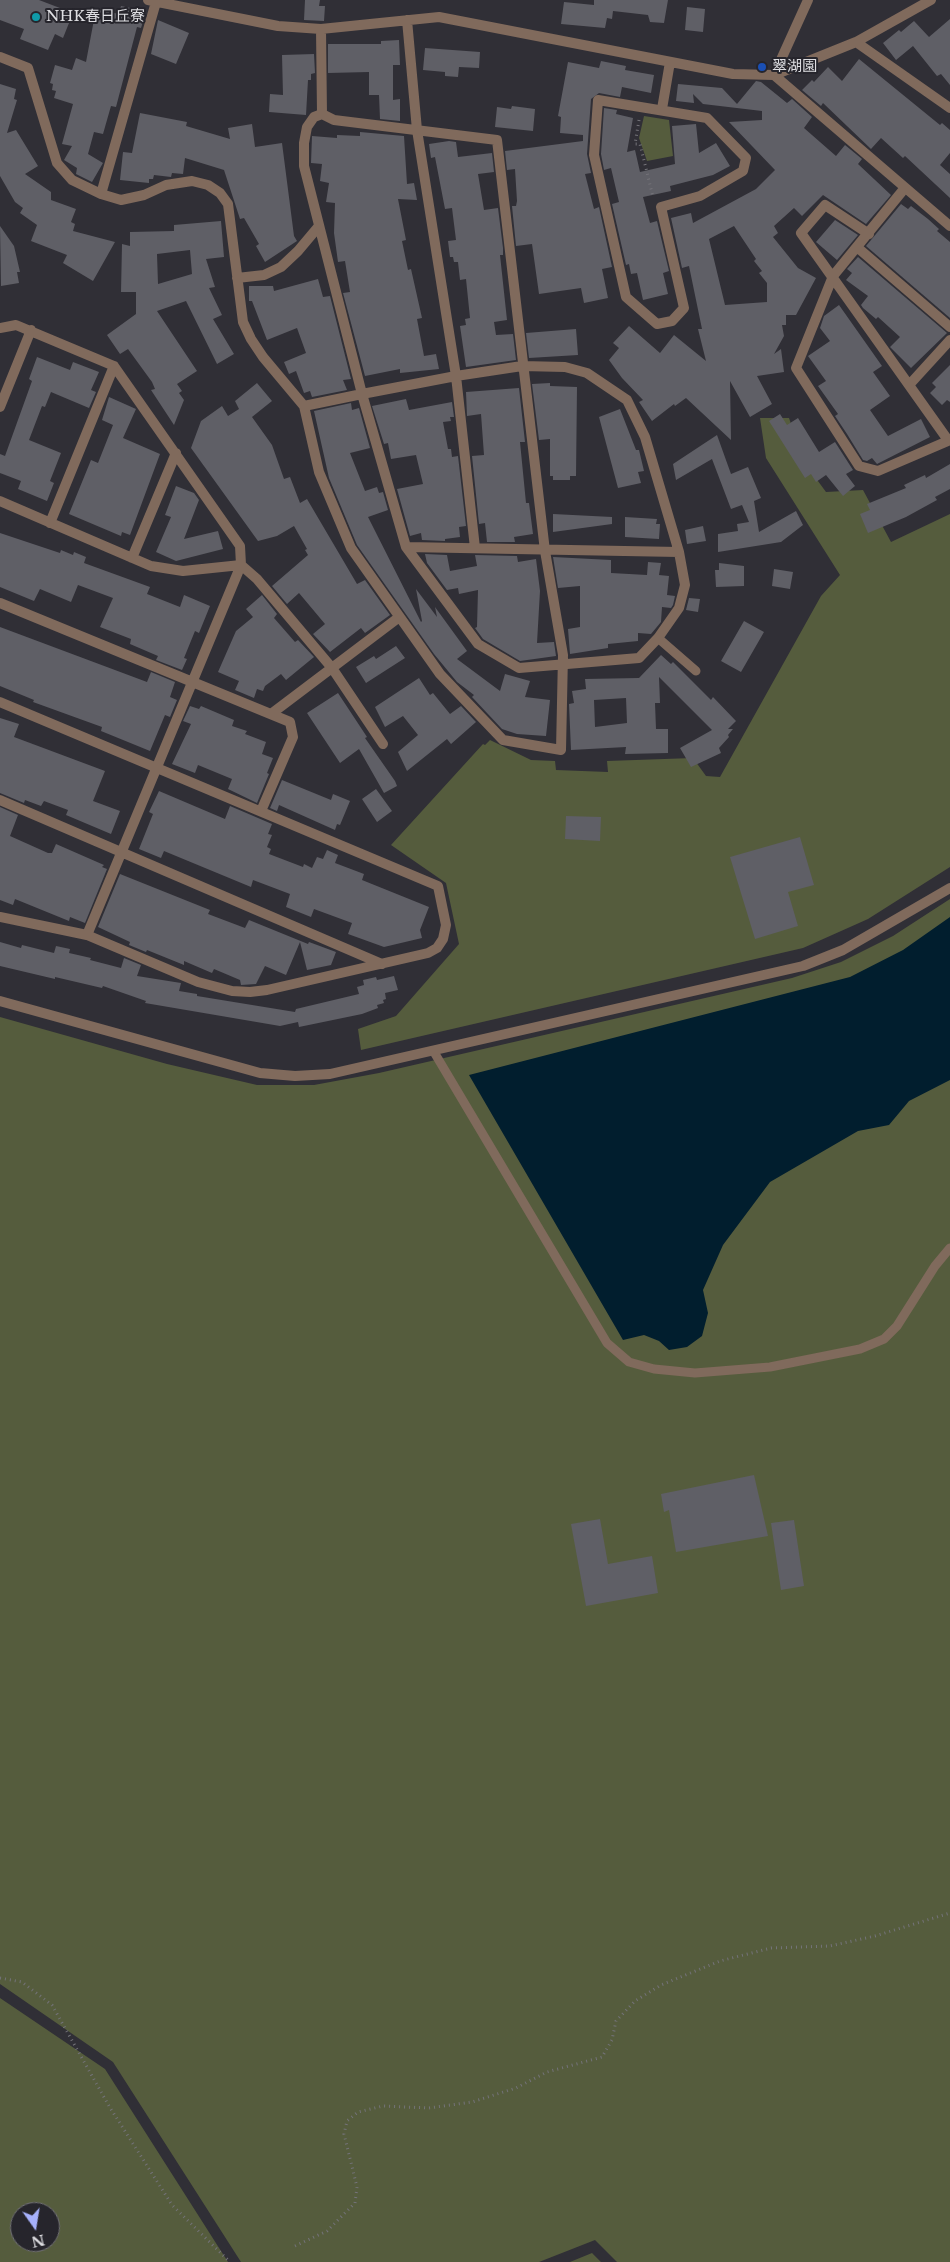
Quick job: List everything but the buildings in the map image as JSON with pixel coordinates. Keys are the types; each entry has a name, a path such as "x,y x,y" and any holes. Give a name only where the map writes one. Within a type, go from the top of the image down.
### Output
{"street":[{"path":"774,75 808,0"},
{"path":"101,194 152,1 278,26 321,29 439,17 733,74 774,75 856,42 931,0"},
{"path":"407,20 417,130 456,376 475,548"},
{"path":"321,29 322,114"},
{"path":"856,42 950,108"},
{"path":"0,58 28,68 57,163 72,180 101,194 121,200 144,195 166,185 192,181 208,185 220,193 228,204 243,322 251,339 304,406 319,472 351,548 398,618 440,674 503,740 561,750 562,666 564,655 545,551 522,366 497,140 334,120 322,114 314,117 307,127 304,143 304,166 362,394 406,547 478,644 519,668 562,666 639,658 658,638 679,608 685,585 679,552 645,438 627,400 587,373 565,366 522,366 456,376 362,394 304,406"},
{"path":"662,109 670,62"},
{"path":"774,75 904,189 950,226"},
{"path":"598,100 662,109 707,118 746,158 743,171 700,196 661,207 684,308 672,321 656,324 626,297 594,155 598,100"},
{"path":"869,234 825,205 801,233 833,276 949,440 878,471 859,466 796,368 833,276 858,248 869,234 904,189"},
{"path":"237,278 264,275 281,267 298,251 319,226"},
{"path":"858,248 950,327"},
{"path":"0,328 16,325 32,330 114,366 240,546 241,564 193,684 87,935"},
{"path":"0,407 32,330"},
{"path":"910,384 950,340"},
{"path":"50,523 114,366"},
{"path":"132,558 176,453"},
{"path":"0,501 151,566 183,571 241,564"},
{"path":"406,547 679,552"},
{"path":"241,564 257,580 332,668 383,744"},
{"path":"0,603 193,684 290,722 293,737 261,811"},
{"path":"271,714 398,618"},
{"path":"0,702 438,886 446,925 440,944 428,953 267,990 232,991 198,982 87,935 0,917"},
{"path":"0,800 382,964"},
{"path":"0,1001 271,1074 306,1076 330,1074 434,1052 804,966 843,950 950,888"}],"lane":[{"path":"658,638 696,671"},
{"path":"434,1052 607,1343 630,1362 654,1369 694,1373 770,1367 860,1349 884,1338 897,1326 935,1266 950,1248"}],"path":[{"path":"641,107 635,144 640,144 654,201"},
{"path":"295,2246 328,2231 355,2203 357,2187 344,2134 347,2121 358,2112 383,2106 429,2108 472,2102 516,2088 547,2072 602,2057 612,2040 616,2021 635,2002 661,1984 720,1961 771,1948 830,1946 875,1936 950,1913"},
{"path":"0,1978 22,1982 52,2005 109,2106 172,2205 230,2262"}],"green space":[{"path":"644,116 669,120 673,156 647,161 639,138"},
{"path":"760,418 789,418 804,462 826,492 863,490 891,542 950,514 950,867 868,919 803,948 361,1050 358,1029 396,1016 459,944 446,883 391,845 483,744 485,745 490,740 531,760 555,761 556,770 608,772 607,761 693,758 706,776 720,777 821,596 840,575 766,458"},
{"path":"950,899 950,2262 617,2262 595,2240 539,2262 241,2262 113,2062 0,1984 0,1017 167,1064 257,1085 314,1085 379,1073 792,978 841,962 893,936"},
{"path":"0,1998 105,2069 228,2262 0,2262"},
{"path":"592,2253 601,2262 570,2262"}],"water":[{"path":"950,917 950,1080 909,1101 889,1125 858,1131 770,1182 723,1245 703,1290 708,1313 702,1336 687,1347 669,1350 659,1341 644,1335 623,1340 469,1075 850,977 903,950"}],"place":[{"name":"NHK春日丘寮","path":"36,17"},
{"name":"翠湖園","path":"762,67"}]}
